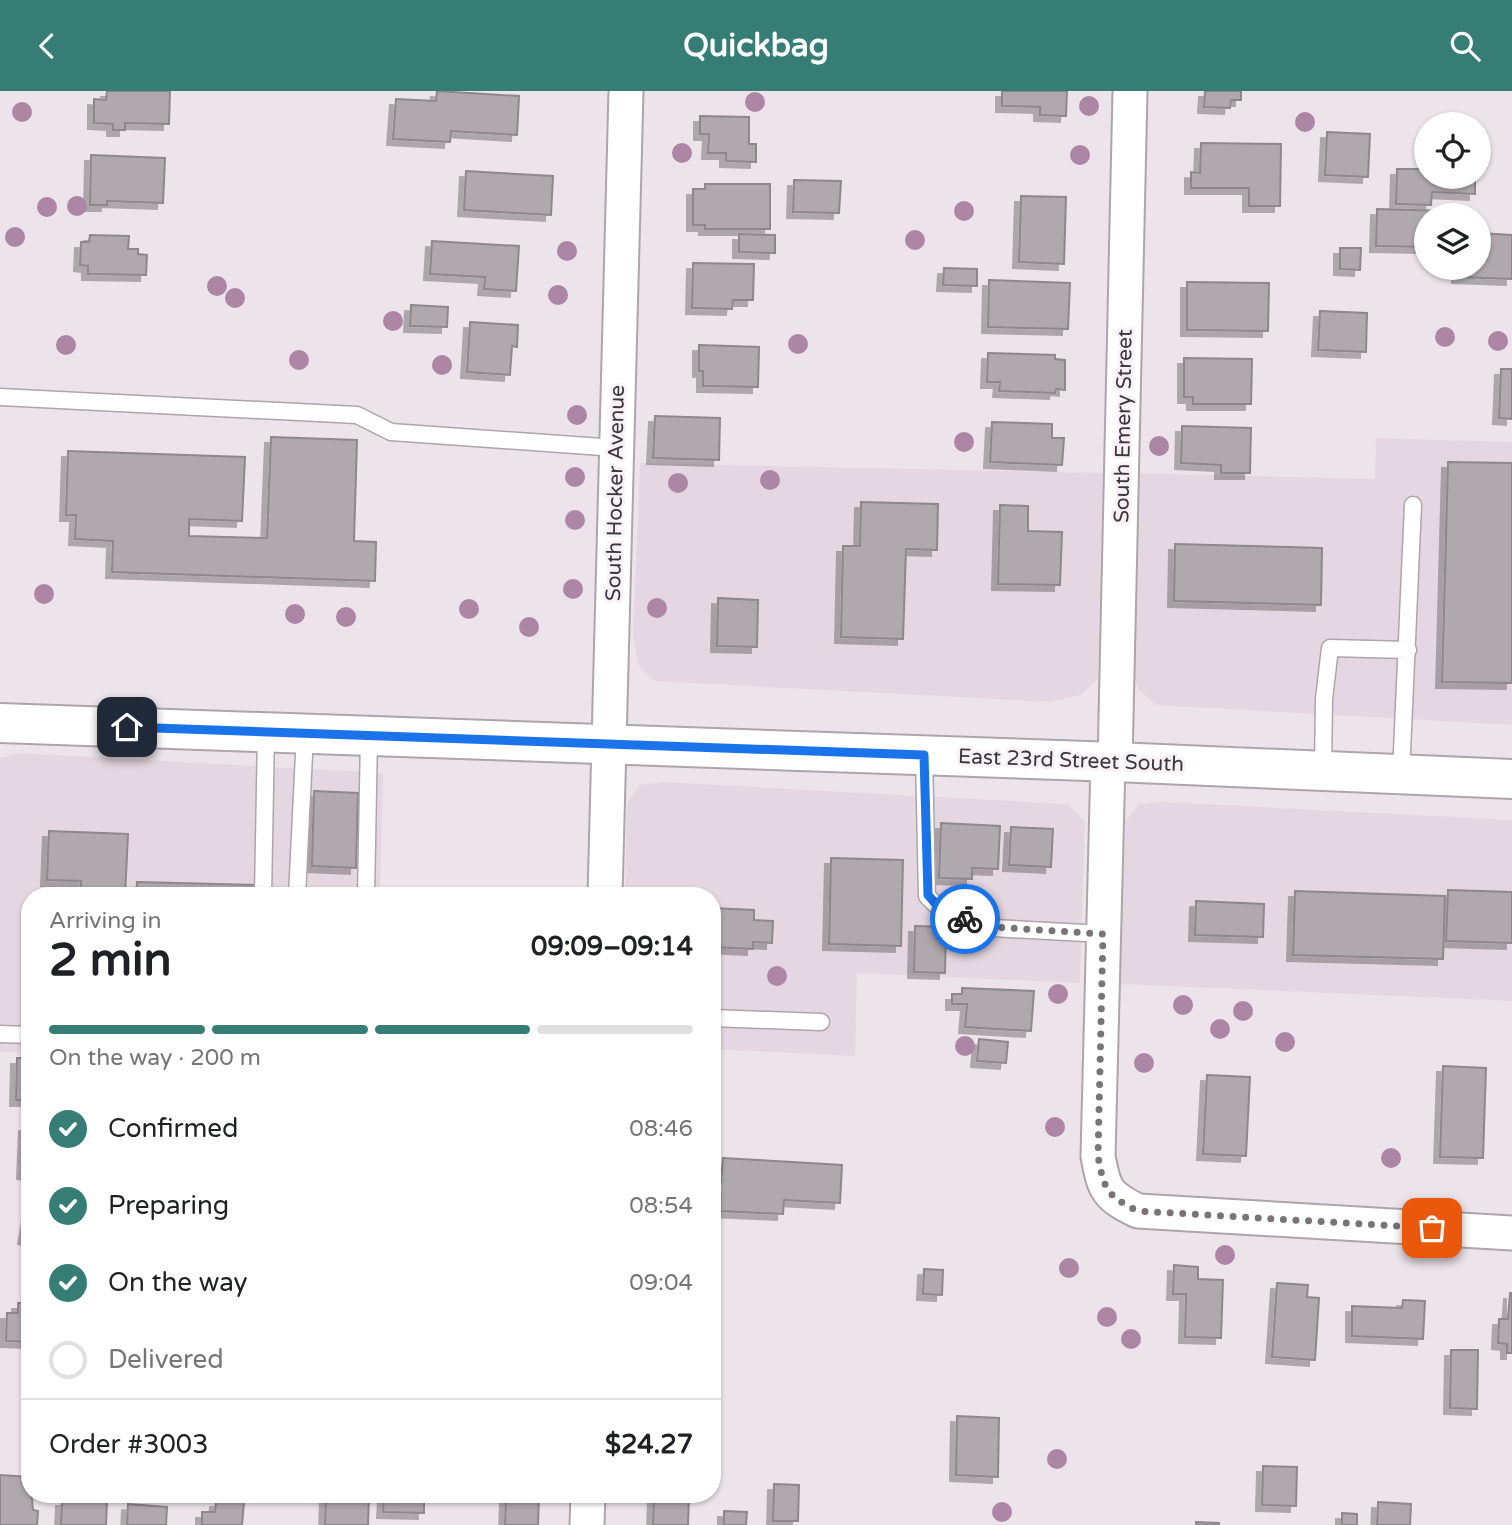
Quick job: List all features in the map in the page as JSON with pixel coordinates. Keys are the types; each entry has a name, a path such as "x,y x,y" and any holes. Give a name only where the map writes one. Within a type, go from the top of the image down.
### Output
{"main road":[{"name":"East 23rd Street South","path":"0,723 924,755 1512,779"}],"street":[{"name":"South Hocker Avenue","path":"605,887 626,91"},
{"name":"South Emery Street","path":"1130,91 1112,762 1103,934 1098,1156 1103,1184 1113,1199 1138,1211 1512,1233"},
{"path":"587,1525 588,1503"}],"lane":[{"path":"0,397 357,415 391,432 617,448"},
{"path":"1401,774 1413,505"},
{"path":"1323,771 1324,699 1330,648 1408,650"},
{"path":"263,887 266,732"},
{"path":"297,887 305,733"},
{"path":"366,887 369,736"},
{"path":"924,755 928,895 943,912 993,927 1103,934"},
{"path":"721,1018 821,1022"},
{"path":"0,1034 21,1035"}],"shaded area":[{"path":"1376,438 1512,442 1512,725 1156,705 1139,690 1131,668 1134,473 1375,479"},
{"path":"640,463 1103,473 1098,679 1081,695 1049,702 654,681 639,666 633,638"},
{"path":"20,753 383,773 380,887 21,887 21,1053 0,1052 0,758"},
{"path":"663,782 1068,804 1085,822 1080,983 857,973 855,1056 721,1049 721,887 625,887 627,803 640,785"},
{"path":"1166,802 1512,820 1512,1001 1119,984 1126,821 1139,804"}],"building":[{"path":"107,91 170,91 169,124 125,123 125,130 113,130 113,124 94,123 94,99 106,100"},
{"path":"437,91 519,96 517,135 451,131 450,142 393,139 396,99 436,101"},
{"path":"1002,91 1067,91 1066,116 1040,115 1040,107 1002,106"},
{"path":"1205,91 1241,91 1241,100 1231,100 1230,108 1204,107"},
{"path":"700,116 749,117 749,144 756,144 756,162 726,161 726,153 708,153 709,134 700,134"},
{"path":"1327,132 1370,134 1368,177 1325,175"},
{"path":"1201,143 1281,144 1280,206 1249,206 1249,188 1191,188 1191,172 1200,173"},
{"path":"91,155 165,158 163,203 107,201 107,205 90,205"},
{"path":"1397,169 1414,169 1414,189 1475,189 1475,194 1432,192 1431,203 1396,204"},
{"path":"466,171 553,176 551,215 464,210"},
{"path":"794,180 841,181 839,213 793,212"},
{"path":"705,184 770,184 770,229 705,229 705,225 693,225 693,189 705,189"},
{"path":"1021,196 1066,197 1064,264 1019,262"},
{"path":"1377,209 1414,210 1414,247 1376,246"},
{"path":"739,234 775,235 775,253 739,252"},
{"path":"1491,234 1512,235 1512,279 1491,278"},
{"path":"90,235 129,236 128,249 138,249 138,254 147,255 146,275 88,274 88,266 80,265 81,242 89,242"},
{"path":"432,241 519,246 516,291 484,289 485,277 430,274"},
{"path":"1340,248 1361,248 1360,270 1340,269"},
{"path":"693,263 754,264 753,300 733,300 732,309 692,308"},
{"path":"944,268 977,269 977,286 943,285"},
{"path":"989,280 1070,283 1068,329 988,327"},
{"path":"1187,282 1269,283 1268,331 1187,330"},
{"path":"411,305 448,307 447,327 410,326"},
{"path":"1320,311 1367,313 1366,352 1318,350"},
{"path":"470,322 518,325 517,347 512,346 510,375 467,372"},
{"path":"699,345 759,347 758,387 703,386 703,371 699,371"},
{"path":"988,353 1055,355 1055,359 1065,360 1065,390 1056,389 1055,393 999,391 1000,382 987,382"},
{"path":"1184,358 1252,359 1251,404 1193,404 1193,397 1184,397"},
{"path":"1501,369 1512,369 1512,419 1499,418"},
{"path":"655,416 720,418 719,460 653,458"},
{"path":"992,422 1052,424 1052,438 1064,438 1062,465 990,462"},
{"path":"1182,426 1251,428 1250,473 1221,473 1221,465 1181,463"},
{"path":"271,437 357,440 354,541 376,542 375,581 112,572 113,541 75,539 76,515 66,515 68,451 245,457 242,521 189,519 189,536 267,538"},
{"path":"1448,462 1512,463 1512,683 1442,682"},
{"path":"861,502 938,504 937,550 906,549 903,639 841,637 843,546 860,546"},
{"path":"1000,505 1028,506 1028,531 1062,532 1060,585 998,584"},
{"path":"1175,544 1322,548 1321,605 1174,601"},
{"path":"718,598 758,600 757,647 717,646"},
{"path":"314,791 358,793 356,868 312,866"},
{"path":"941,823 1000,826 998,869 972,868 972,879 939,878"},
{"path":"1011,827 1053,829 1051,867 1009,865"},
{"path":"49,831 128,834 125,887 81,887 81,881 47,880"},
{"path":"831,858 903,860 901,946 829,944"},
{"path":"137,882 257,885 257,887 137,887"},
{"path":"1448,890 1512,892 1512,943 1446,941"},
{"path":"1295,891 1445,896 1443,959 1293,955"},
{"path":"1196,901 1264,904 1263,937 1195,935"},
{"path":"721,908 754,910 754,920 773,921 772,943 753,942 753,949 721,947"},
{"path":"915,926 946,927 945,973 914,972"},
{"path":"962,988 1034,991 1031,1031 965,1027 967,1004 952,1004 952,994 962,994"},
{"path":"979,1039 1008,1042 1006,1063 977,1061"},
{"path":"17,1058 21,1058 21,1100 16,1100"},
{"path":"1443,1066 1486,1068 1483,1158 1440,1157"},
{"path":"1207,1075 1250,1077 1246,1156 1203,1154"},
{"path":"723,1158 842,1165 840,1203 784,1200 783,1214 721,1211"},
{"path":"1174,1265 1198,1267 1198,1279 1223,1280 1221,1338 1185,1337 1186,1294 1173,1294"},
{"path":"924,1269 943,1270 942,1295 923,1294"},
{"path":"1277,1283 1308,1285 1307,1297 1319,1298 1315,1360 1272,1357"},
{"path":"1510,1293 1512,1353 1507,1353 1507,1344 1498,1343 1499,1319 1508,1319"},
{"path":"1403,1300 1425,1301 1423,1339 1352,1336 1352,1306 1402,1308"},
{"path":"18,1303 21,1303 21,1342 6,1341 7,1313 18,1313"},
{"path":"1451,1350 1478,1350 1477,1409 1450,1408"},
{"path":"957,1416 999,1418 998,1477 956,1475"},
{"path":"1263,1466 1297,1467 1296,1506 1262,1505"},
{"path":"0,1475 21,1476 21,1503 32,1503 33,1510 38,1511 37,1525 0,1525"},
{"path":"774,1484 799,1485 798,1521 773,1521"},
{"path":"1378,1502 1411,1504 1410,1525 1377,1525"},
{"path":"62,1503 107,1503 106,1525 61,1525"},
{"path":"216,1503 244,1503 242,1525 202,1525 202,1512 215,1512"},
{"path":"326,1503 369,1503 368,1525 325,1525"},
{"path":"384,1503 424,1503 424,1513 383,1512"},
{"path":"506,1503 539,1503 538,1525 505,1525"},
{"path":"654,1503 689,1503 688,1525 653,1525"},
{"path":"128,1504 167,1507 166,1525 127,1525"},
{"path":"724,1511 747,1512 746,1525 724,1525"},
{"path":"1342,1513 1357,1514 1357,1525 1342,1525"},
{"path":"1196,1522 1219,1523 1219,1525 1196,1525"}],"way so far":[{"path":"965,919 993,927 1103,934 1098,1156 1103,1184 1113,1199 1138,1211 1432,1228"}],"route":[{"path":"127,727 924,755 928,895 943,912 965,919"}]}
